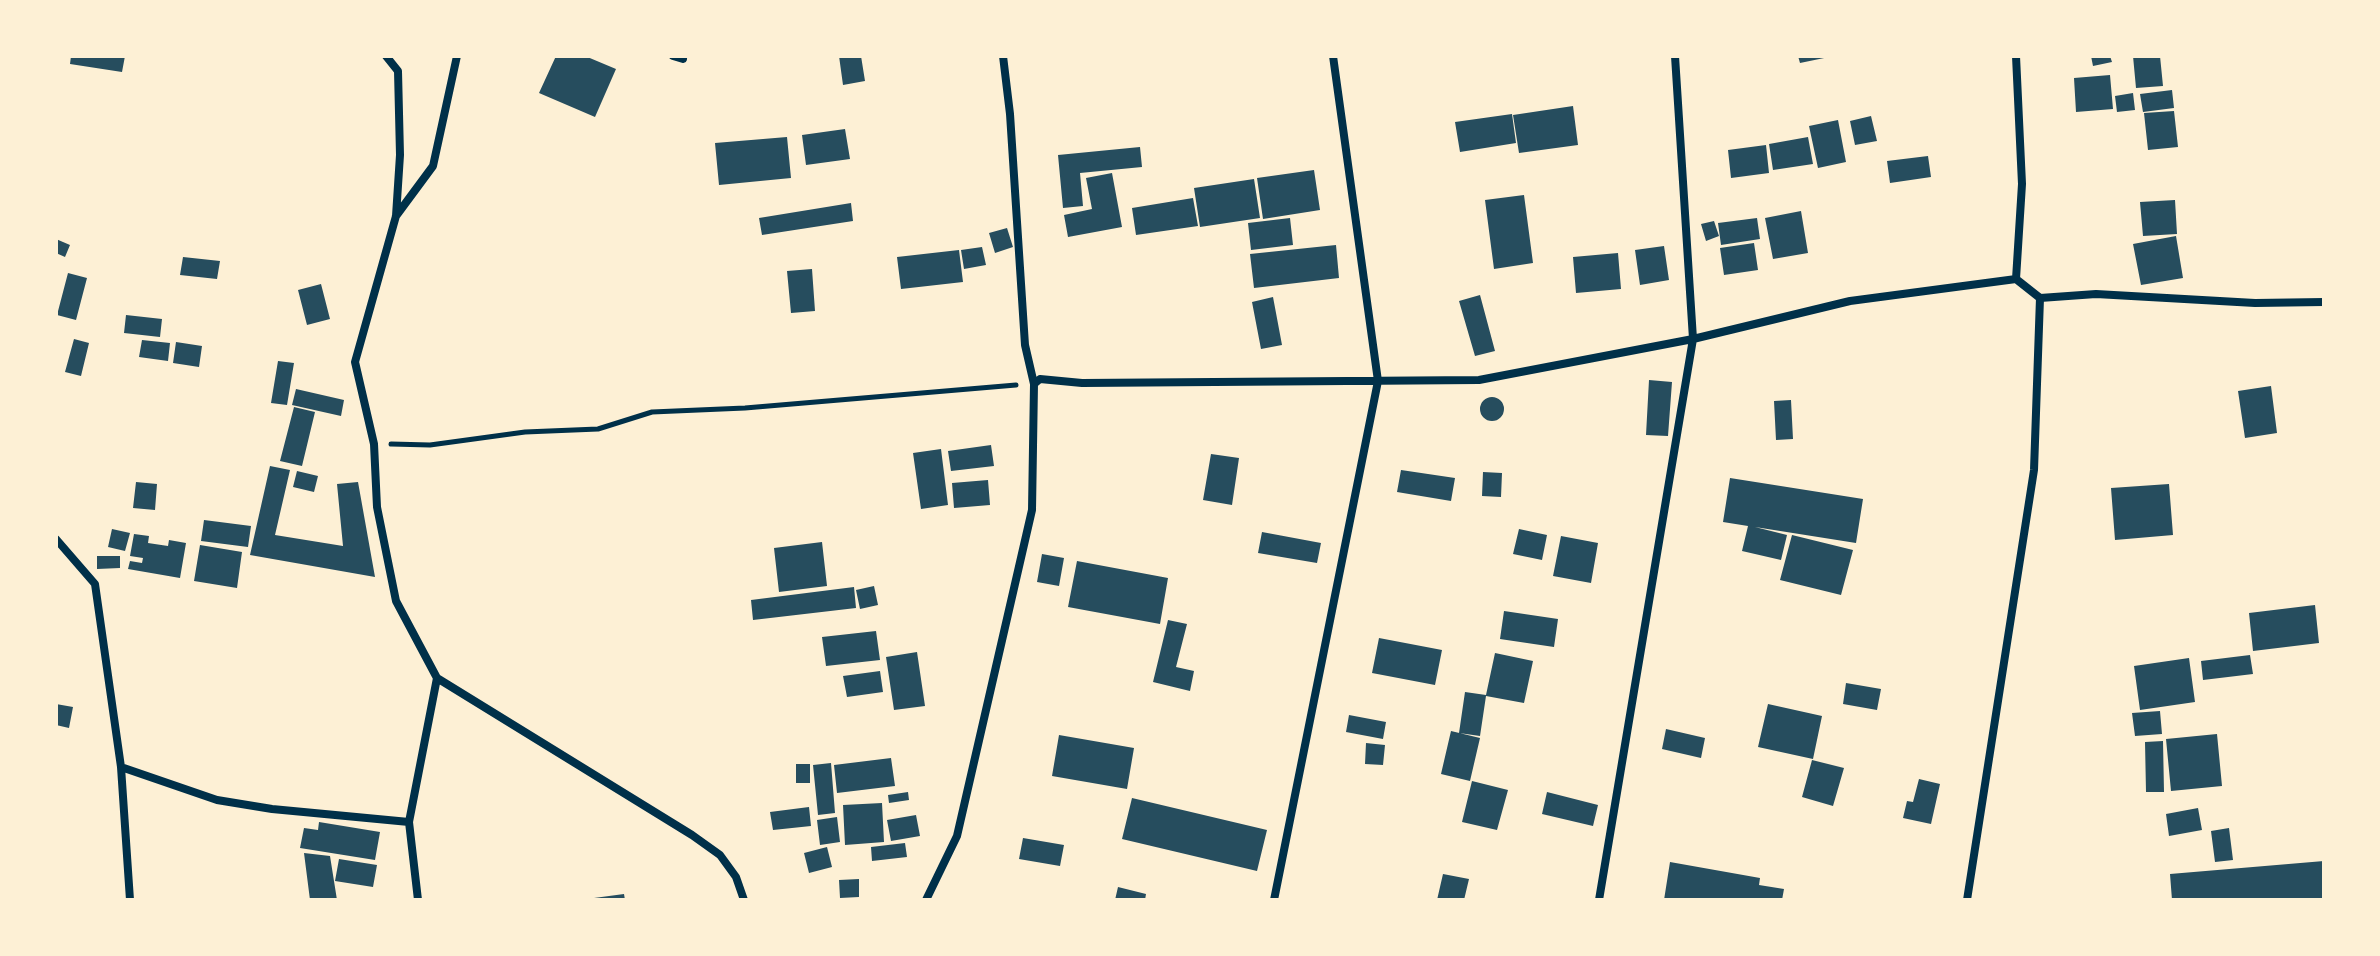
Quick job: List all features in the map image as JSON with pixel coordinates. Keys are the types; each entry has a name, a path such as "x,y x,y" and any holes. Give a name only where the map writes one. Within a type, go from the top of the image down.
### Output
{"street":[{"path":"386,56 398,71 400,155 396,216 355,362 374,444 377,507 396,601 437,678 720,855 736,877 744,900"},
{"path":"396,216 433,166 457,56"},
{"path":"673,56 683,59"},
{"path":"926,900 957,836 1032,510 1034,384 1025,345 1010,114 1003,56"},
{"path":"1274,900 1378,381 1333,56"},
{"path":"1599,900 1693,339 1675,56"},
{"path":"2016,56 2022,184 2016,279"},
{"path":"1034,384 1040,379 1082,383 1479,380 1693,339 1850,301 2016,279 2040,298 2096,294 2255,303 2322,302 2324,313"},
{"path":"1967,900 2034,470 2040,298"},
{"path":"56,539 95,584 121,767 130,900"},
{"path":"418,900 409,822 437,678"},
{"path":"121,767 217,800 272,809 409,822"}],"path":[{"path":"374,444 430,445 525,432 598,429 652,412 745,408 1034,384"}],"building":[{"path":"71,56 125,56 122,72 70,64"},
{"path":"556,56 585,56 616,69 595,117 539,93"},
{"path":"839,56 861,56 865,81 843,85"},
{"path":"1798,56 1828,56 1829,57 1800,63"},
{"path":"2091,56 2110,56 2112,62 2093,66"},
{"path":"2133,56 2160,56 2163,86 2136,88"},
{"path":"2110,75 2113,109 2076,112 2074,78"},
{"path":"2172,90 2174,108 2143,112 2140,94"},
{"path":"2133,93 2135,110 2117,112 2115,96"},
{"path":"1573,106 1578,145 1519,153 1513,115"},
{"path":"2174,111 2178,147 2148,150 2144,113"},
{"path":"1512,114 1516,143 1460,152 1455,122"},
{"path":"1871,116 1877,141 1855,145 1850,121"},
{"path":"1838,120 1846,162 1818,168 1809,126"},
{"path":"845,129 850,159 806,165 802,135"},
{"path":"787,137 791,178 719,185 715,143"},
{"path":"1808,137 1813,164 1773,170 1769,144"},
{"path":"1766,145 1769,173 1731,178 1728,150"},
{"path":"1140,147 1142,167 1080,173 1083,206 1063,208 1058,155"},
{"path":"1928,156 1931,177 1890,183 1887,161"},
{"path":"1314,170 1320,210 1263,219 1257,178"},
{"path":"1112,173 1122,227 1068,237 1064,215 1092,209 1086,178"},
{"path":"1254,179 1260,218 1200,227 1194,188"},
{"path":"1524,195 1533,263 1494,269 1485,200"},
{"path":"1193,198 1198,226 1136,235 1132,208"},
{"path":"2175,200 2177,234 2143,236 2140,202"},
{"path":"851,203 853,221 762,235 759,218"},
{"path":"1801,211 1808,253 1773,259 1765,218"},
{"path":"1290,218 1293,245 1251,250 1248,223"},
{"path":"1757,218 1760,239 1721,245 1718,223"},
{"path":"1714,221 1719,236 1706,241 1701,224"},
{"path":"1007,228 1013,247 995,253 989,233"},
{"path":"2176,236 2183,278 2141,285 2133,244"},
{"path":"56,239 70,245 65,257 56,253"},
{"path":"1754,243 1758,270 1724,275 1720,248"},
{"path":"1336,245 1339,278 1254,288 1250,254"},
{"path":"1664,246 1669,280 1640,285 1635,250"},
{"path":"982,247 986,265 964,269 961,250"},
{"path":"959,250 963,282 901,289 897,257"},
{"path":"1618,253 1621,289 1576,293 1573,257"},
{"path":"183,257 220,261 217,279 180,275"},
{"path":"812,269 815,311 791,313 787,271"},
{"path":"68,273 87,278 76,320 57,315"},
{"path":"321,284 330,319 307,325 298,290"},
{"path":"1480,295 1495,351 1475,356 1459,301"},
{"path":"1273,297 1282,345 1261,349 1252,302"},
{"path":"126,315 162,319 160,337 124,333"},
{"path":"74,339 89,343 81,376 65,372"},
{"path":"142,340 170,343 168,361 139,357"},
{"path":"176,342 202,346 199,367 173,363"},
{"path":"278,361 294,363 287,405 271,403"},
{"path":"1649,380 1672,382 1668,436 1646,435"},
{"path":"2271,386 2277,433 2245,438 2238,391"},
{"path":"296,389 344,400 341,416 292,405"},
{"path":"1492,397 1500,401 1504,409 1500,417 1492,421 1484,417 1480,409 1484,401"},
{"path":"1791,400 1793,439 1776,440 1774,401"},
{"path":"294,407 315,412 302,466 280,461"},
{"path":"991,445 994,466 951,471 948,451"},
{"path":"941,449 948,505 921,509 913,453"},
{"path":"1211,454 1239,458 1232,505 1203,500"},
{"path":"270,466 290,470 275,535 343,546 337,484 358,482 375,577 250,555"},
{"path":"1401,470 1455,478 1451,501 1397,492"},
{"path":"297,471 318,476 314,492 293,487"},
{"path":"1483,472 1502,473 1501,497 1482,496"},
{"path":"1730,478 1863,499 1856,543 1755,527 1787,535 1781,560 1742,551 1748,526 1723,522"},
{"path":"988,480 990,505 954,508 952,483"},
{"path":"136,482 157,484 155,510 133,508"},
{"path":"2169,484 2173,535 2115,540 2111,488"},
{"path":"204,520 251,526 248,547 201,541"},
{"path":"112,529 130,533 125,551 108,547"},
{"path":"1519,529 1547,535 1542,560 1513,554"},
{"path":"1262,532 1321,543 1317,563 1258,553"},
{"path":"134,534 149,536 148,543 168,546 169,540 186,543 180,578 128,569 130,561 142,563 143,558 130,556"},
{"path":"1792,535 1853,550 1841,595 1780,580"},
{"path":"1561,536 1598,543 1591,583 1553,576"},
{"path":"822,542 827,586 779,592 774,548"},
{"path":"200,545 242,552 237,588 194,581"},
{"path":"1042,554 1064,558 1059,586 1037,582"},
{"path":"97,556 120,556 120,568 97,569"},
{"path":"1077,561 1168,578 1160,624 1068,607"},
{"path":"874,586 878,605 860,609 856,590"},
{"path":"854,587 856,608 753,620 751,600"},
{"path":"2315,605 2319,643 2253,651 2249,613"},
{"path":"1504,611 1558,619 1554,647 1500,639"},
{"path":"1168,620 1187,624 1176,667 1194,671 1190,691 1153,682"},
{"path":"876,631 880,660 826,666 822,637"},
{"path":"1379,638 1442,650 1435,685 1372,673"},
{"path":"917,652 925,706 894,710 886,657"},
{"path":"1495,653 1533,661 1524,703 1486,696 1480,736 1459,733 1465,692 1486,695"},
{"path":"2250,655 2253,674 2203,680 2201,661"},
{"path":"2189,658 2195,702 2140,710 2134,666"},
{"path":"880,671 883,692 847,697 843,676"},
{"path":"1846,683 1881,689 1877,710 1843,704"},
{"path":"56,704 73,707 69,728 56,725"},
{"path":"1768,704 1822,716 1813,759 1758,747"},
{"path":"2160,711 2162,734 2135,736 2132,713"},
{"path":"1349,715 1386,722 1383,739 1346,732"},
{"path":"1666,729 1705,738 1701,758 1662,749"},
{"path":"1451,731 1480,738 1470,781 1441,774"},
{"path":"2217,734 2222,786 2171,791 2166,739"},
{"path":"1059,735 1134,748 1127,789 1052,776"},
{"path":"2163,741 2164,792 2146,792 2145,742"},
{"path":"1366,743 1385,745 1383,765 1365,764"},
{"path":"891,758 895,786 837,793 834,765"},
{"path":"1812,760 1844,768 1833,806 1802,797"},
{"path":"831,763 835,813 818,815 813,765"},
{"path":"796,764 810,764 810,783 796,783"},
{"path":"1919,779 1940,784 1931,824 1903,818 1907,801 1913,802"},
{"path":"1472,781 1508,790 1497,830 1462,822"},
{"path":"908,792 909,800 889,803 888,795"},
{"path":"1547,792 1598,805 1593,826 1542,814"},
{"path":"1132,798 1267,830 1257,871 1122,839"},
{"path":"882,803 884,842 845,845 843,805"},
{"path":"809,807 811,826 773,830 770,812"},
{"path":"2198,808 2202,830 2169,836 2166,814"},
{"path":"916,815 920,836 891,841 887,820"},
{"path":"837,817 840,842 820,845 817,820"},
{"path":"319,822 380,832 375,860 300,848 304,828 318,830"},
{"path":"2229,828 2233,860 2215,862 2211,831"},
{"path":"1023,838 1064,845 1060,866 1019,859"},
{"path":"905,843 907,857 872,861 871,847"},
{"path":"827,847 832,867 809,873 804,853"},
{"path":"304,853 330,856 337,900 310,900"},
{"path":"339,859 377,865 373,887 335,881"},
{"path":"2324,861 2324,900 2172,900 2170,874"},
{"path":"1670,862 1760,878 1759,885 1784,889 1782,900 1664,900"},
{"path":"1443,874 1469,879 1464,900 1437,900"},
{"path":"859,879 859,897 840,898 839,880"},
{"path":"1118,887 1146,894 1145,900 1115,900"},
{"path":"624,894 625,900 594,900 594,898"}]}
